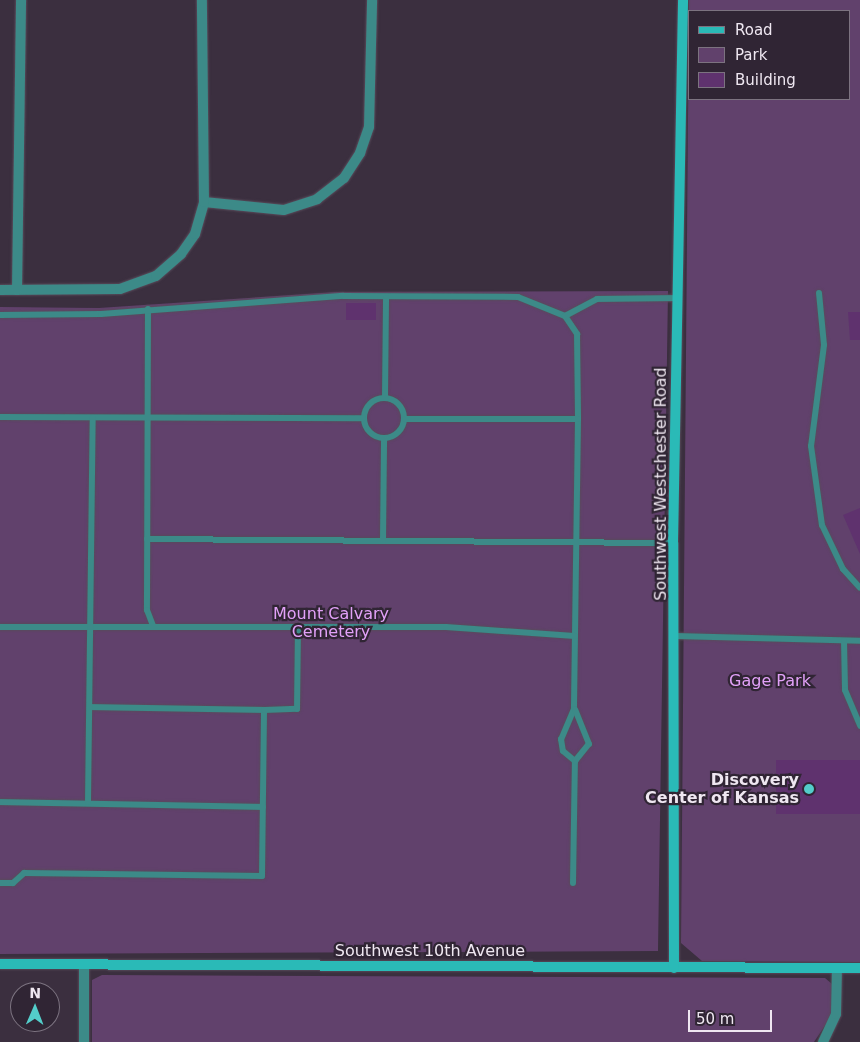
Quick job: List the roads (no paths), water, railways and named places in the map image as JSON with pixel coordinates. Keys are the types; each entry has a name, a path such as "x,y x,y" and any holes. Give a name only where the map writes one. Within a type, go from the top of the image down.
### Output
{"street":[{"path":"18,290 21,0"},
{"path":"0,290 100,291 137,286 166,269 181,254 194,234 204,202 202,0"},
{"path":"204,202 284,210 317,199 344,178 360,153 369,127 372,0"},
{"name":"Southwest Westchester Road","path":"674,968 675,636 673,543 683,0"},
{"name":"Southwest 10th Avenue","path":"0,964 860,968"},
{"path":"84,965 84,1042"},
{"path":"823,1042 836,1014 837,968"}],"lane":[{"path":"819,294 824,345 811,446 822,525 843,570 860,588"},
{"path":"0,315 148,309 343,296 386,298 518,297 566,316 576,334 578,419 574,709 561,739 563,750 575,761"},
{"path":"385,398 386,298"},
{"path":"566,316 598,299 678,298"},
{"path":"148,309 151,416 147,610 153,626"},
{"path":"385,398 399,404 405,418 398,433 384,439 369,432 363,418 370,403 385,398"},
{"path":"0,417 363,418"},
{"path":"88,802 93,418"},
{"path":"405,418 578,419"},
{"path":"383,540 384,439"},
{"path":"147,539 673,543"},
{"path":"0,627 298,626 485,628 575,636"},
{"path":"90,707 297,709 298,626"},
{"path":"675,636 860,641"},
{"path":"844,641 845,690 860,726"},
{"path":"573,883 575,761 589,744 574,709"},
{"path":"0,883 13,883 24,873 262,876 264,710"},
{"path":"0,802 88,802 263,807"}],"place":[{"name":"Discovery Center of Kansas","path":"809,789"}],"park label":[{"name":"Mount Calvary Cemetery","path":"331,623"},
{"name":"Gage Park","path":"770,681"}]}
